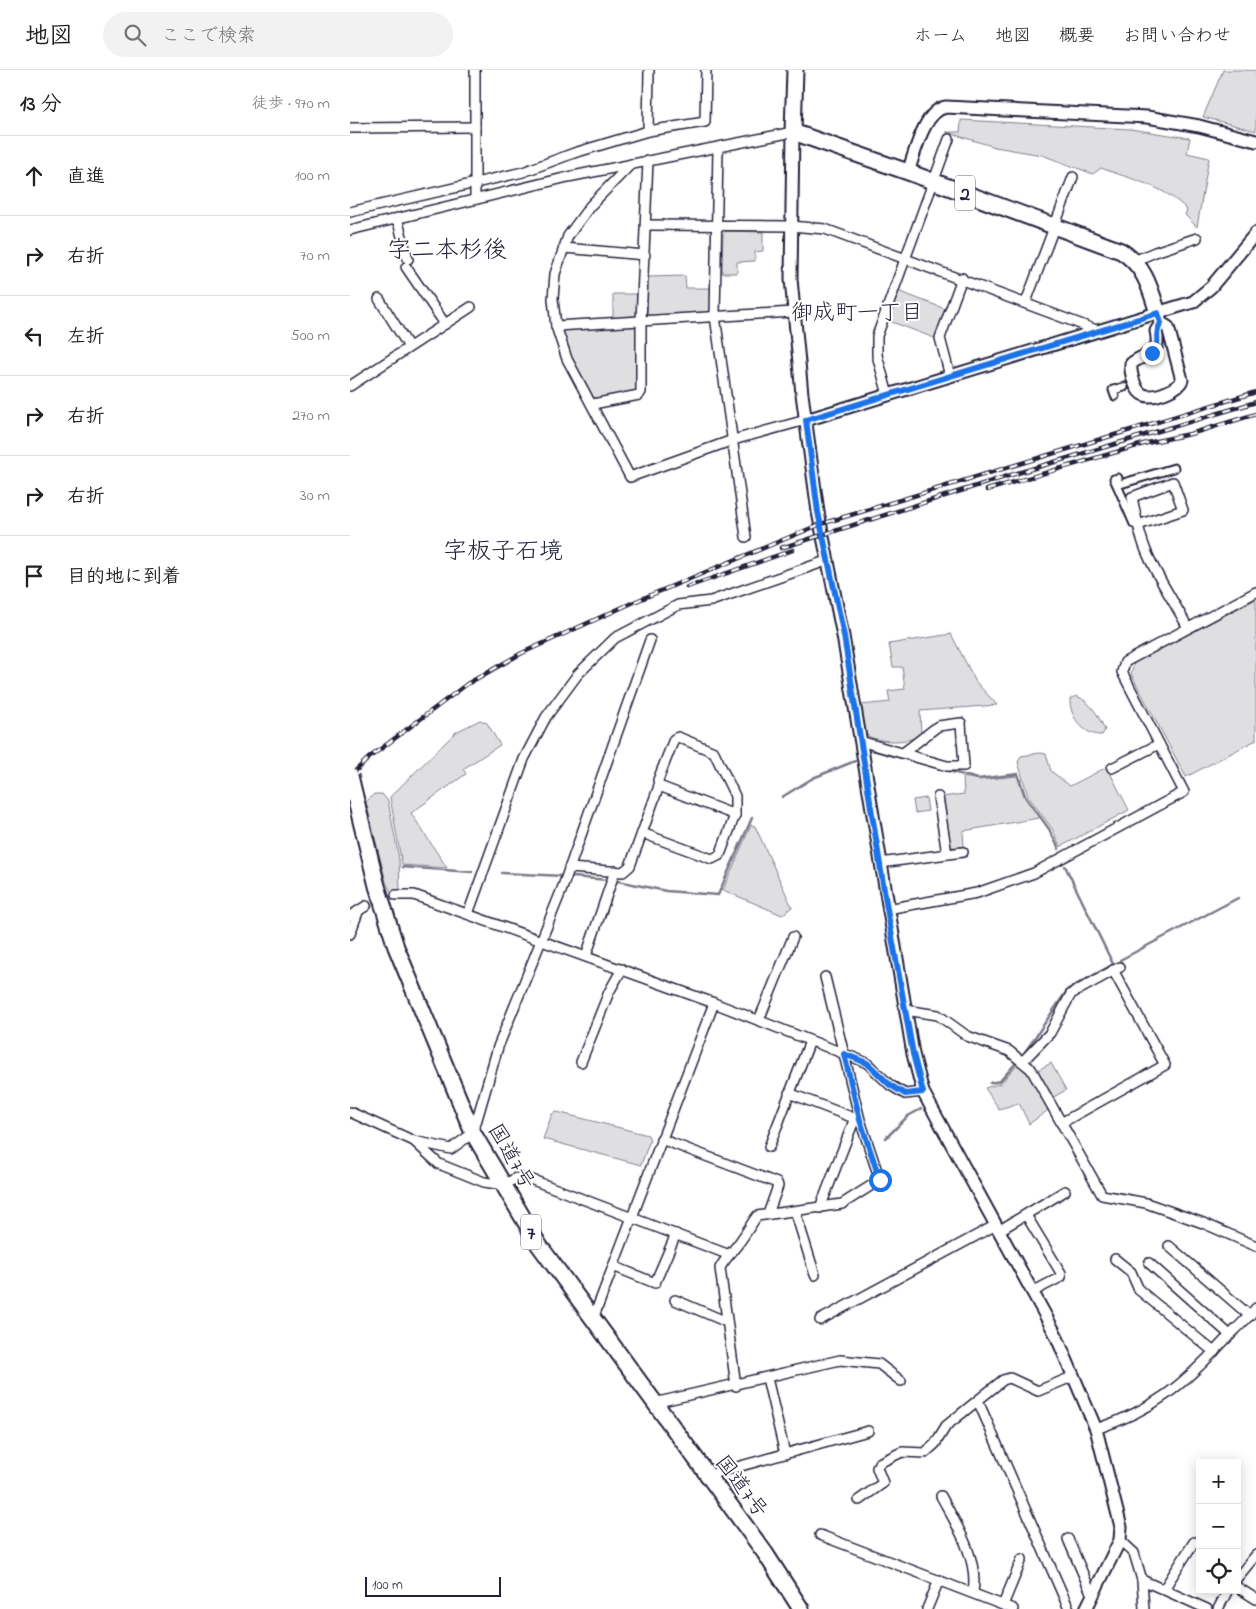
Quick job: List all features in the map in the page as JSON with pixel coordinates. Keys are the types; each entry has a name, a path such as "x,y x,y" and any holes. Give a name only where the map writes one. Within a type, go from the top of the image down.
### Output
{"main road":[{"path":"793,132 796,70"},
{"name":"2","path":"793,132 934,181 1112,247 1134,261 1146,278 1159,318"},
{"name":"国道7号","path":"350,776 376,886 396,948 473,1132 539,1245 765,1553 800,1609"}],"street":[{"path":"475,70 475,200"},
{"path":"648,70 648,131"},
{"path":"350,212 523,172 648,131 704,122 706,70"},
{"path":"908,172 929,117 936,110 946,107 1147,117 1199,126 1256,141"},
{"path":"350,128 475,127"},
{"path":"350,230 631,164 793,132 791,226 793,312 806,420 818,512 829,560 913,1054 923,1092 1034,1292 1055,1333 1096,1429 1120,1527 1120,1540 1086,1609"},
{"path":"888,395 876,344 882,317 949,139"},
{"path":"718,148 715,316 746,537"},
{"path":"592,404 639,395 642,392 642,322 648,161"},
{"path":"631,164 590,206 568,236 555,274 553,299 556,326 567,359 630,477 733,440 806,420 1099,331 1159,318 1194,302 1205,293 1256,233"},
{"path":"1026,302 1073,177"},
{"path":"397,218 407,263 445,324"},
{"path":"646,225 825,228 1099,331"},
{"path":"1134,261 1154,252 1197,238"},
{"path":"564,248 645,254"},
{"path":"950,376 940,338 962,278"},
{"path":"379,300 409,347"},
{"path":"350,386 471,307"},
{"path":"556,326 793,312"},
{"path":"1159,318 1168,327 1182,380 1177,388 1150,396 1144,395 1137,389 1130,364 1147,356 1155,349 1158,339 1156,331 1159,318"},
{"path":"1115,396 1113,390 1124,387"},
{"path":"1174,468 1118,481 1148,554 1188,628"},
{"path":"1173,482 1183,510 1136,524 1132,497 1173,482"},
{"path":"468,914 524,759 546,717 578,674 615,638 678,605 711,601 829,560"},
{"path":"887,909 977,893 1034,873 1184,792 1122,672 1124,662 1256,592"},
{"path":"350,1112 414,1141 450,1149 473,1132 498,1047 569,868 650,640"},
{"path":"860,741 947,766 964,766 961,723 938,726 903,753"},
{"path":"569,868 622,872 630,866 659,786 658,780 674,739 678,737 709,748 714,752 735,796 735,815 732,828 717,858 712,858 642,833"},
{"path":"1112,768 1159,744"},
{"path":"659,786 735,815"},
{"path":"938,797 947,854"},
{"path":"880,863 963,852"},
{"path":"586,956 615,871"},
{"path":"396,895 414,895 541,939 714,1003 867,1063 890,1085 905,1094 923,1092"},
{"path":"350,934 354,914 366,906"},
{"path":"759,1020 793,937"},
{"path":"1023,1061 1050,1032 1071,994 1117,968 1165,1065 1061,1123"},
{"path":"582,1062 609,992 622,969"},
{"path":"736,1386 720,1268 727,1254 734,1250 757,1216 842,1204 880,1180 858,1119 825,977"},
{"path":"594,1319 661,1138 714,1003"},
{"path":"905,1010 938,1015 967,1036 1009,1051 1023,1061 1031,1069 1102,1195 1146,1203 1203,1223 1256,1246"},
{"path":"769,1147 810,1041"},
{"path":"790,1093 858,1119"},
{"path":"820,1208 858,1119"},
{"path":"661,1138 777,1183 778,1186 768,1214"},
{"path":"414,1141 439,1164 484,1182 504,1184 516,1178 530,1179 727,1254"},
{"path":"820,1320 1026,1215 1065,1190"},
{"path":"795,1211 815,1275"},
{"path":"1026,1215 1061,1272 1061,1277 1034,1292"},
{"path":"613,1266 655,1283 676,1234"},
{"path":"1170,1246 1250,1316"},
{"path":"1115,1259 1132,1272 1139,1290 1214,1352"},
{"path":"1149,1263 1230,1336"},
{"path":"675,1300 727,1322"},
{"path":"1096,1429 1117,1422 1167,1396 1189,1378 1256,1308"},
{"path":"654,1403 736,1386 840,1360 879,1364 901,1381"},
{"path":"859,1500 883,1483 877,1468 879,1464 902,1452 925,1453 935,1444 946,1426 962,1411 978,1401 1003,1380 1010,1378 1038,1391 1074,1376"},
{"path":"767,1378 785,1454"},
{"path":"978,1401 1069,1609"},
{"path":"708,1475 868,1431"},
{"path":"941,1496 960,1531 975,1578 973,1592"},
{"path":"820,1535 973,1592 1013,1609"},
{"path":"1068,1540 1092,1597"},
{"path":"1120,1540 1134,1553 1142,1580 1144,1609"},
{"path":"1164,1589 1194,1542"},
{"path":"1241,1573 1256,1555"},
{"path":"1003,1605 1022,1559"},
{"path":"927,1609 939,1580"},
{"path":"1142,1580 1207,1609"},
{"path":"1241,1589 1256,1598"},
{"path":"1218,1609 1226,1594"}],"shaded area":[{"path":"1223,70 1256,70 1256,131 1203,117"},
{"path":"961,120 1130,129 1190,138 1187,153 1209,158 1197,227 1185,215 1187,210 1178,202 1147,184 1101,168 1093,174 1042,155 995,147 946,132 960,132"},
{"path":"726,231 763,232 763,251 755,252 755,261 737,262 737,273 722,273 723,234"},
{"path":"685,276 686,288 712,288 712,309 709,314 651,316 647,314 648,277"},
{"path":"895,290 948,310 937,339 884,319"},
{"path":"613,294 639,294 640,314 636,318 613,319"},
{"path":"639,323 637,393 593,401 572,362 561,328"},
{"path":"1256,599 1256,740 1186,777 1131,674 1134,663"},
{"path":"951,634 976,682 997,705 920,711 921,735 909,740 886,741 866,735 861,705 890,702 888,691 905,689 902,667 893,667 889,644"},
{"path":"1076,696 1086,702 1097,715 1105,730 1102,735 1084,729 1075,718 1070,705 1070,699"},
{"path":"480,720 487,723 500,745 463,769 466,774 411,813 447,868 402,865 390,797 456,732"},
{"path":"1046,754 1051,771 1070,786 1107,767 1129,810 1060,847 1053,830 1028,796 1018,762 1021,756"},
{"path":"1017,776 1025,798 1039,818 963,831 964,847 950,847 942,797 964,794 963,777 979,780"},
{"path":"374,794 382,794 388,801 399,859 400,889 391,892 386,882 366,802"},
{"path":"926,798 928,811 915,813 913,800"},
{"path":"751,825 755,826 792,907 782,915 723,890"},
{"path":"1019,1062 1029,1070 1051,1108 1029,1124 1019,1103 999,1109 985,1088 1001,1083"},
{"path":"1051,1063 1066,1090 1050,1099 1036,1071"},
{"path":"557,1112 648,1135 650,1140 641,1165 543,1139 552,1114"}],"waterway":[{"path":"872,750 978,779 1018,774 1025,796 1049,829 1059,849"},
{"path":"782,797 813,778 855,761"},
{"path":"618,881 666,891 718,895 752,818"},
{"path":"1065,866 1113,964"},
{"path":"402,867 472,872"},
{"path":"502,873 563,876"},
{"path":"573,877 608,880"},
{"path":"1120,960 1238,898"},
{"path":"1025,1052 1068,989 1112,965"},
{"path":"990,1083 1000,1081 1015,1064"},
{"path":"886,1138 908,1116 921,1109"}],"tunnel":[{"path":"366,906 396,895"}],"railway":[{"path":"350,776 370,757 467,684 522,653 634,602 821,524 1256,392"},
{"path":"781,548 1011,475 1256,402"},
{"path":"987,490 1147,443 1190,434 1256,414"},
{"path":"687,587 793,550"}],"district":[{"name":"字二本杉後","path":"447,249"},
{"name":"御成町一丁目","path":"857,311"},
{"name":"字板子石境","path":"503,550"}],"route":[{"path":"880,1180 860,1120 844,1054 867,1063 890,1085 905,1094 923,1092 913,1054 887,909 844,636 818,512 806,420 1158,313 1161,323 1156,331 1158,339 1152,353"}]}
